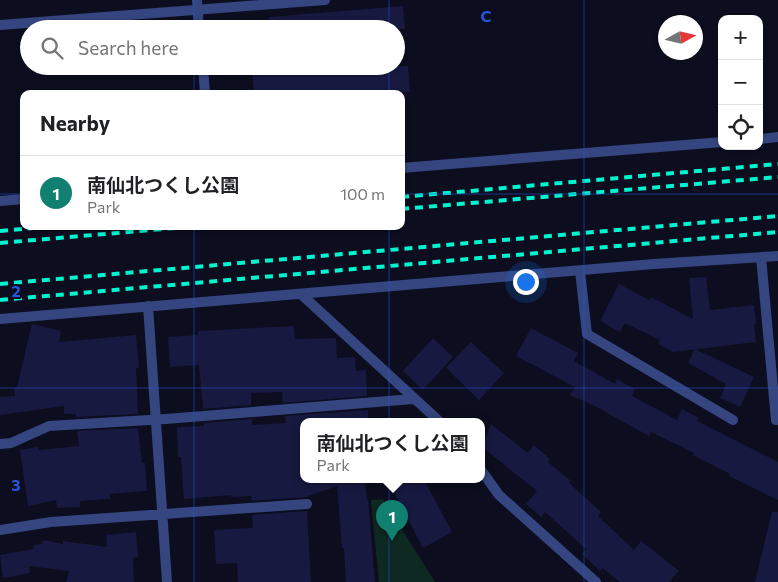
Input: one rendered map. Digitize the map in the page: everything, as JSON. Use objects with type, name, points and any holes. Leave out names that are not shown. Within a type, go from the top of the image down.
[{"type":"street","points":[[49,20],[197,5],[325,0]]},
{"type":"street","points":[[197,5],[198,20]]},
{"type":"street","points":[[0,25],[20,23]]},
{"type":"street","points":[[204,75],[205,90]]},
{"type":"street","points":[[763,139],[778,137]]},
{"type":"street","points":[[405,168],[718,142]]},
{"type":"street","points":[[0,201],[20,199]]},
{"type":"street","points":[[0,319],[778,256]]},
{"type":"street","points":[[761,257],[776,420],[778,420]]},
{"type":"street","points":[[580,271],[587,334],[733,420]]},
{"type":"street","points":[[302,295],[435,418]]},
{"type":"street","points":[[148,306],[167,582]]},
{"type":"street","points":[[0,444],[11,443],[49,426],[156,420],[413,399]]},
{"type":"street","points":[[485,476],[499,495],[596,582]]},
{"type":"street","points":[[0,530],[51,522],[307,504]]},
{"type":"green space","points":[[383,499],[435,582],[379,582],[371,500]]},
{"type":"building","points":[[403,6],[404,20],[269,20],[269,17]]},
{"type":"building","points":[[405,66],[408,66],[410,92],[405,92],[405,90],[254,90],[253,75],[405,75]]},
{"type":"building","points":[[706,277],[710,310],[754,305],[756,342],[673,352],[658,344],[660,340],[625,323],[620,332],[600,321],[619,284],[649,300],[651,297],[693,319],[689,278]]},
{"type":"building","points":[[32,324],[61,331],[59,342],[136,335],[139,368],[136,368],[138,414],[76,417],[76,414],[64,414],[64,406],[0,415],[0,397],[15,396],[14,388],[17,387]]},
{"type":"building","points":[[294,326],[295,339],[336,338],[337,358],[355,357],[356,371],[366,370],[367,396],[283,403],[282,392],[251,393],[251,405],[203,409],[199,365],[170,367],[168,337],[198,335],[198,331]]},
{"type":"building","points":[[531,328],[578,353],[574,361],[615,384],[617,379],[635,389],[632,396],[677,420],[682,409],[699,418],[697,421],[778,462],[778,500],[729,476],[730,474],[693,455],[694,453],[651,432],[649,436],[591,404],[570,395],[575,387],[516,356]]},
{"type":"building","points":[[433,338],[453,357],[423,390],[403,371]]},
{"type":"building","points":[[471,342],[504,373],[479,400],[446,368]]},
{"type":"building","points":[[695,349],[754,377],[740,407],[720,398],[726,384],[688,363]]},
{"type":"building","points":[[368,410],[369,418],[300,418],[300,483],[365,483],[375,582],[346,582],[337,486],[306,497],[252,501],[251,496],[231,497],[231,495],[184,499],[181,457],[178,457],[177,427],[204,426],[204,423],[252,419],[252,425],[286,423],[285,416]]},
{"type":"building","points":[[491,424],[528,453],[534,445],[550,459],[548,462],[571,481],[569,483],[601,512],[598,516],[634,550],[641,541],[679,571],[669,582],[620,582],[603,568],[600,571],[582,554],[586,549],[545,512],[541,517],[526,504],[537,491],[485,449],[485,439]]},
{"type":"building","points":[[138,428],[142,463],[145,463],[147,491],[110,494],[110,499],[80,501],[80,507],[57,508],[56,500],[28,506],[20,450],[38,447],[39,450],[79,446],[77,431]]},
{"type":"building","points":[[399,483],[426,483],[452,532],[423,548],[391,487]]},
{"type":"building","points":[[307,511],[311,582],[238,582],[237,563],[216,564],[214,530],[253,528],[252,515]]},
{"type":"building","points":[[772,512],[778,512],[778,582],[755,582]]},
{"type":"building","points":[[136,532],[138,557],[133,558],[134,582],[66,582],[69,571],[29,566],[30,573],[3,578],[0,555],[34,549],[33,545],[42,544],[43,540],[63,544],[63,541],[107,547],[106,535]]},
{"type":"railway","points":[[405,197],[778,164]]},
{"type":"railway","points":[[405,209],[778,177]]},
{"type":"railway","points":[[0,284],[778,216]]},
{"type":"railway","points":[[0,231],[20,229]]},
{"type":"railway","points":[[0,243],[151,230]]},
{"type":"railway","points":[[0,300],[778,232]]},
{"type":"place","name":"南仙北つくし公園","points":[[392,541]]}]
